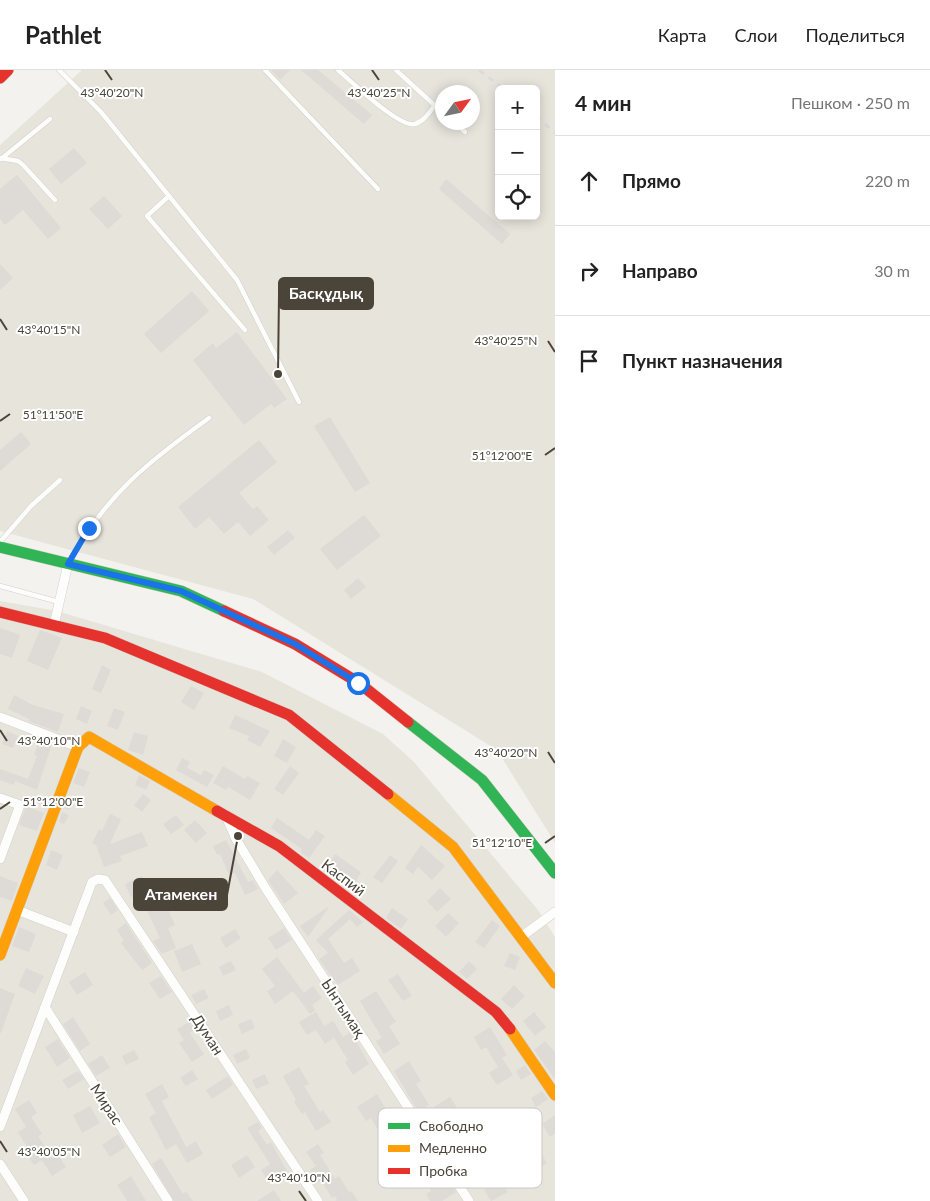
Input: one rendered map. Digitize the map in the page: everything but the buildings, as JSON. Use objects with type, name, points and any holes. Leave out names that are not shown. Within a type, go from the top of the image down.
[{"type":"street","points":[[0,78],[8,70]]},
{"type":"street","points":[[0,547],[181,591],[295,644],[358,683],[482,780],[555,873]]},
{"type":"street","points":[[54,624],[68,564]]},
{"type":"street","points":[[0,612],[105,638],[289,715],[452,847],[555,983]]},
{"type":"street","points":[[0,716],[78,747],[0,955]]},
{"type":"street","name":"Каспий","points":[[78,747],[89,737],[224,812],[279,846],[496,1012],[508,1026],[555,1095]]},
{"type":"street","points":[[0,798],[20,806],[0,859]]},
{"type":"street","name":"Ынтымақ","points":[[224,812],[236,839],[266,889],[408,1108]]},
{"type":"street","name":"Думан","points":[[74,932],[92,882],[98,879],[104,880],[111,887],[318,1201]]},
{"type":"street","points":[[0,1127],[74,932],[17,910]]},
{"type":"street","points":[[521,937],[555,912]]},
{"type":"street","name":"Мирас","points":[[45,1007],[168,1201]]},
{"type":"street","points":[[0,1164],[24,1201]]},
{"type":"street","name":"Ынтымақ","points":[[461,1188],[469,1201]]},
{"type":"lane","points":[[59,70],[101,112],[237,280],[299,402]]},
{"type":"lane","points":[[265,70],[378,189]]},
{"type":"lane","points":[[338,70],[391,114],[408,124],[416,124],[425,118],[435,105],[396,70]]},
{"type":"lane","points":[[0,159],[50,119]]},
{"type":"lane","points":[[0,159],[18,161],[55,200]]},
{"type":"lane","points":[[169,196],[147,216],[245,330]]},
{"type":"lane","points":[[68,564],[89,528],[139,471],[209,418]]},
{"type":"lane","points":[[0,542],[31,506],[60,480]]},
{"type":"lane","points":[[0,586],[59,602]]},
{"type":"shaded area","points":[[82,70],[555,70],[555,843],[497,750],[253,599],[0,531],[0,145]]},
{"type":"shaded area","points":[[0,601],[57,611],[262,672],[383,734],[414,762],[538,910],[555,937],[555,1201],[0,1201]]},
{"type":"railway","points":[[479,70],[499,85]]},
{"type":"railway","points":[[540,120],[555,133]]},
{"type":"traffic: fast","points":[[0,547],[181,591],[224,611]]},
{"type":"traffic: fast","points":[[408,722],[482,780],[555,873]]},
{"type":"traffic: slow","points":[[0,955],[78,747],[89,737],[217,811]]},
{"type":"traffic: slow","points":[[388,794],[453,847],[555,983]]},
{"type":"traffic: slow","points":[[510,1029],[555,1095]]},
{"type":"traffic: jam","points":[[0,78],[8,70]]},
{"type":"traffic: jam","points":[[224,611],[295,644],[359,683],[408,722]]},
{"type":"traffic: jam","points":[[0,612],[105,638],[289,715],[388,794]]},
{"type":"traffic: jam","points":[[217,811],[279,846],[496,1012],[510,1029]]},
{"type":"place","name":"Басқұдық","points":[[278,374]]},
{"type":"place","name":"Атамекен","points":[[238,836]]},
{"type":"route","points":[[89,528],[68,564],[181,591],[232,613],[295,644],[358,683]]}]
